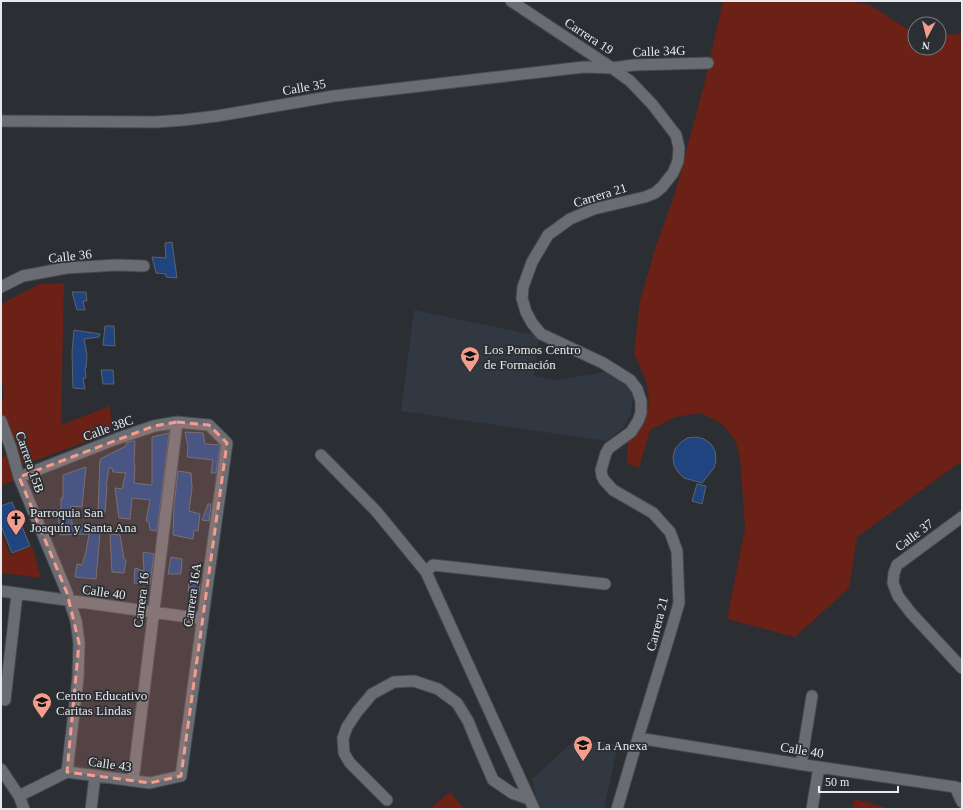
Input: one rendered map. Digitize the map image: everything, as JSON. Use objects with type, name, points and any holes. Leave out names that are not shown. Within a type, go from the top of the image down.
[{"type":"street","name":"Carrera 19","points":[[511,1],[612,68]]},
{"type":"street","name":"Calle 34G","points":[[612,68],[634,65],[708,63]]},
{"type":"street","name":"Calle 35","points":[[1,121],[156,122],[184,120],[217,116],[334,96],[584,67],[612,68]]},
{"type":"street","name":"Carrera 21","points":[[612,68],[637,88],[652,104],[676,136],[679,148],[678,161],[662,187],[655,193],[645,197],[594,209],[570,219],[548,235],[532,262],[523,286],[522,298],[526,312],[532,323],[541,334],[604,363],[630,380],[637,390],[641,400],[641,413],[638,421],[631,432],[609,448],[601,470],[602,476],[613,490],[653,513],[670,532],[677,551],[679,603],[617,809]]},
{"type":"street","points":[[532,262],[544,264]]},
{"type":"street","name":"Calle 36","points":[[1,286],[23,276],[66,268],[118,265],[144,266]]},
{"type":"street","name":"Carrera 15B","points":[[1,421],[19,476],[70,601],[76,621],[79,643],[77,685],[67,772]]},
{"type":"street","name":"Calle 38C","points":[[19,476],[116,438],[154,426],[177,422],[209,425]]},
{"type":"street","name":"Carrera 16","points":[[133,781],[177,422]]},
{"type":"street","name":"Carrera 16A","points":[[181,776],[227,443],[209,425]]},
{"type":"street","points":[[321,455],[376,511],[426,572],[531,804]]},
{"type":"street","name":"Calle 37","points":[[962,517],[897,565],[893,583],[898,596],[911,613],[962,668]]},
{"type":"street","points":[[426,572],[433,565],[605,584]]},
{"type":"street","name":"Calle 40","points":[[1,591],[202,619]]},
{"type":"street","points":[[5,700],[17,594]]},
{"type":"street","points":[[387,800],[350,763],[344,753],[343,738],[347,727],[372,694],[394,682],[414,681],[438,689],[457,702],[468,721],[493,780],[531,804]]},
{"type":"street","points":[[801,764],[812,696]]},
{"type":"street","name":"Calle 40","points":[[638,738],[959,788]]},
{"type":"street","points":[[812,809],[819,767]]},
{"type":"street","points":[[1,769],[19,796],[24,809]]},
{"type":"street","points":[[19,796],[67,772]]},
{"type":"street","name":"Calle 43","points":[[67,772],[150,783],[181,776]]},
{"type":"street","points":[[91,809],[95,776]]},
{"type":"street","points":[[959,788],[962,802]]},
{"type":"highlighted area","points":[[177,422],[209,425],[227,443],[181,776],[150,783],[67,772],[79,643],[67,593],[19,477],[154,426]]},
{"type":"shaded area","points":[[723,1],[850,1],[870,5],[907,29],[907,56],[947,56],[947,35],[962,34],[962,461],[857,537],[849,588],[795,637],[727,619],[745,529],[740,457],[735,440],[722,424],[701,413],[675,417],[650,430],[639,468],[627,463],[628,440],[649,402],[647,384],[634,353],[640,301],[656,246],[675,193],[705,81]]},
{"type":"shaded area","points":[[64,283],[61,425],[110,406],[112,432],[20,466],[1,419],[1,407],[4,395],[1,374],[1,304],[40,284]]},
{"type":"shaded area","name":"Los Pomos Centro de Formación","points":[[414,310],[539,336],[534,376],[556,380],[610,371],[633,392],[631,414],[624,427],[606,441],[401,411]]},
{"type":"shaded area","points":[[7,455],[17,479],[1,486],[1,458]]},
{"type":"shaded area","points":[[1,532],[10,555],[32,546],[41,578],[1,573]]},
{"type":"shaded area","name":"La Anexa","points":[[575,740],[618,745],[604,809],[539,809],[532,779]]},
{"type":"shaded area","points":[[450,792],[464,809],[429,809]]},
{"type":"shaded area","points":[[855,799],[891,809],[852,809]]},
{"type":"building","points":[[172,242],[177,278],[166,277],[166,274],[156,273],[152,257],[166,258],[165,243]]},
{"type":"building","points":[[72,292],[86,292],[87,301],[83,301],[85,310],[77,310]]},
{"type":"building","points":[[105,326],[114,326],[115,346],[103,345]]},
{"type":"building","points":[[74,330],[100,334],[99,337],[84,339],[87,355],[85,368],[86,378],[83,378],[85,389],[73,388],[72,352]]},
{"type":"building","points":[[101,370],[113,370],[114,384],[103,384]]},
{"type":"building","points":[[185,432],[203,433],[205,444],[220,445],[216,473],[211,473],[213,460],[187,457],[188,446]]},
{"type":"building","points":[[169,433],[157,531],[150,530],[149,522],[146,521],[150,500],[132,498],[130,519],[119,518],[115,488],[122,489],[126,473],[113,472],[112,468],[109,468],[106,487],[105,512],[98,511],[100,459],[126,446],[126,443],[135,441],[134,483],[152,485],[152,437]]},
{"type":"building","points":[[696,437],[704,439],[711,444],[715,451],[716,460],[714,468],[702,483],[684,478],[674,465],[673,457],[675,449],[687,438]]},
{"type":"building","points":[[86,467],[82,507],[71,506],[72,524],[106,528],[106,533],[100,533],[96,579],[75,577],[77,564],[82,565],[89,534],[60,535],[58,513],[61,513],[61,498],[63,498],[63,475]]},
{"type":"building","points":[[178,471],[191,473],[192,488],[189,511],[200,514],[198,531],[194,530],[193,539],[173,535],[174,506]]},
{"type":"building","points":[[697,484],[706,486],[702,504],[692,501]]},
{"type":"building","name":"Parroquia San Joaquín y Santa Ana","points":[[12,502],[30,546],[12,553],[1,526],[1,506]]},
{"type":"building","points":[[208,504],[211,504],[209,521],[202,520]]},
{"type":"building","points":[[110,534],[120,535],[124,559],[126,560],[124,573],[112,572]]},
{"type":"building","points":[[143,552],[154,554],[150,584],[134,583],[135,568],[144,571]]},
{"type":"building","points":[[171,557],[182,559],[181,574],[168,574]]},
{"type":"building","points":[[189,583],[200,584],[199,592],[188,591]]},
{"type":"place","name":"Los Pomos Centro de Formación","points":[[470,373]]},
{"type":"place","name":"Parroquia San Joaquín y Santa Ana","points":[[16,536]]},
{"type":"place","name":"Centro Educativo Caritas Lindas","points":[[42,719]]},
{"type":"place","name":"La Anexa","points":[[583,762]]}]
